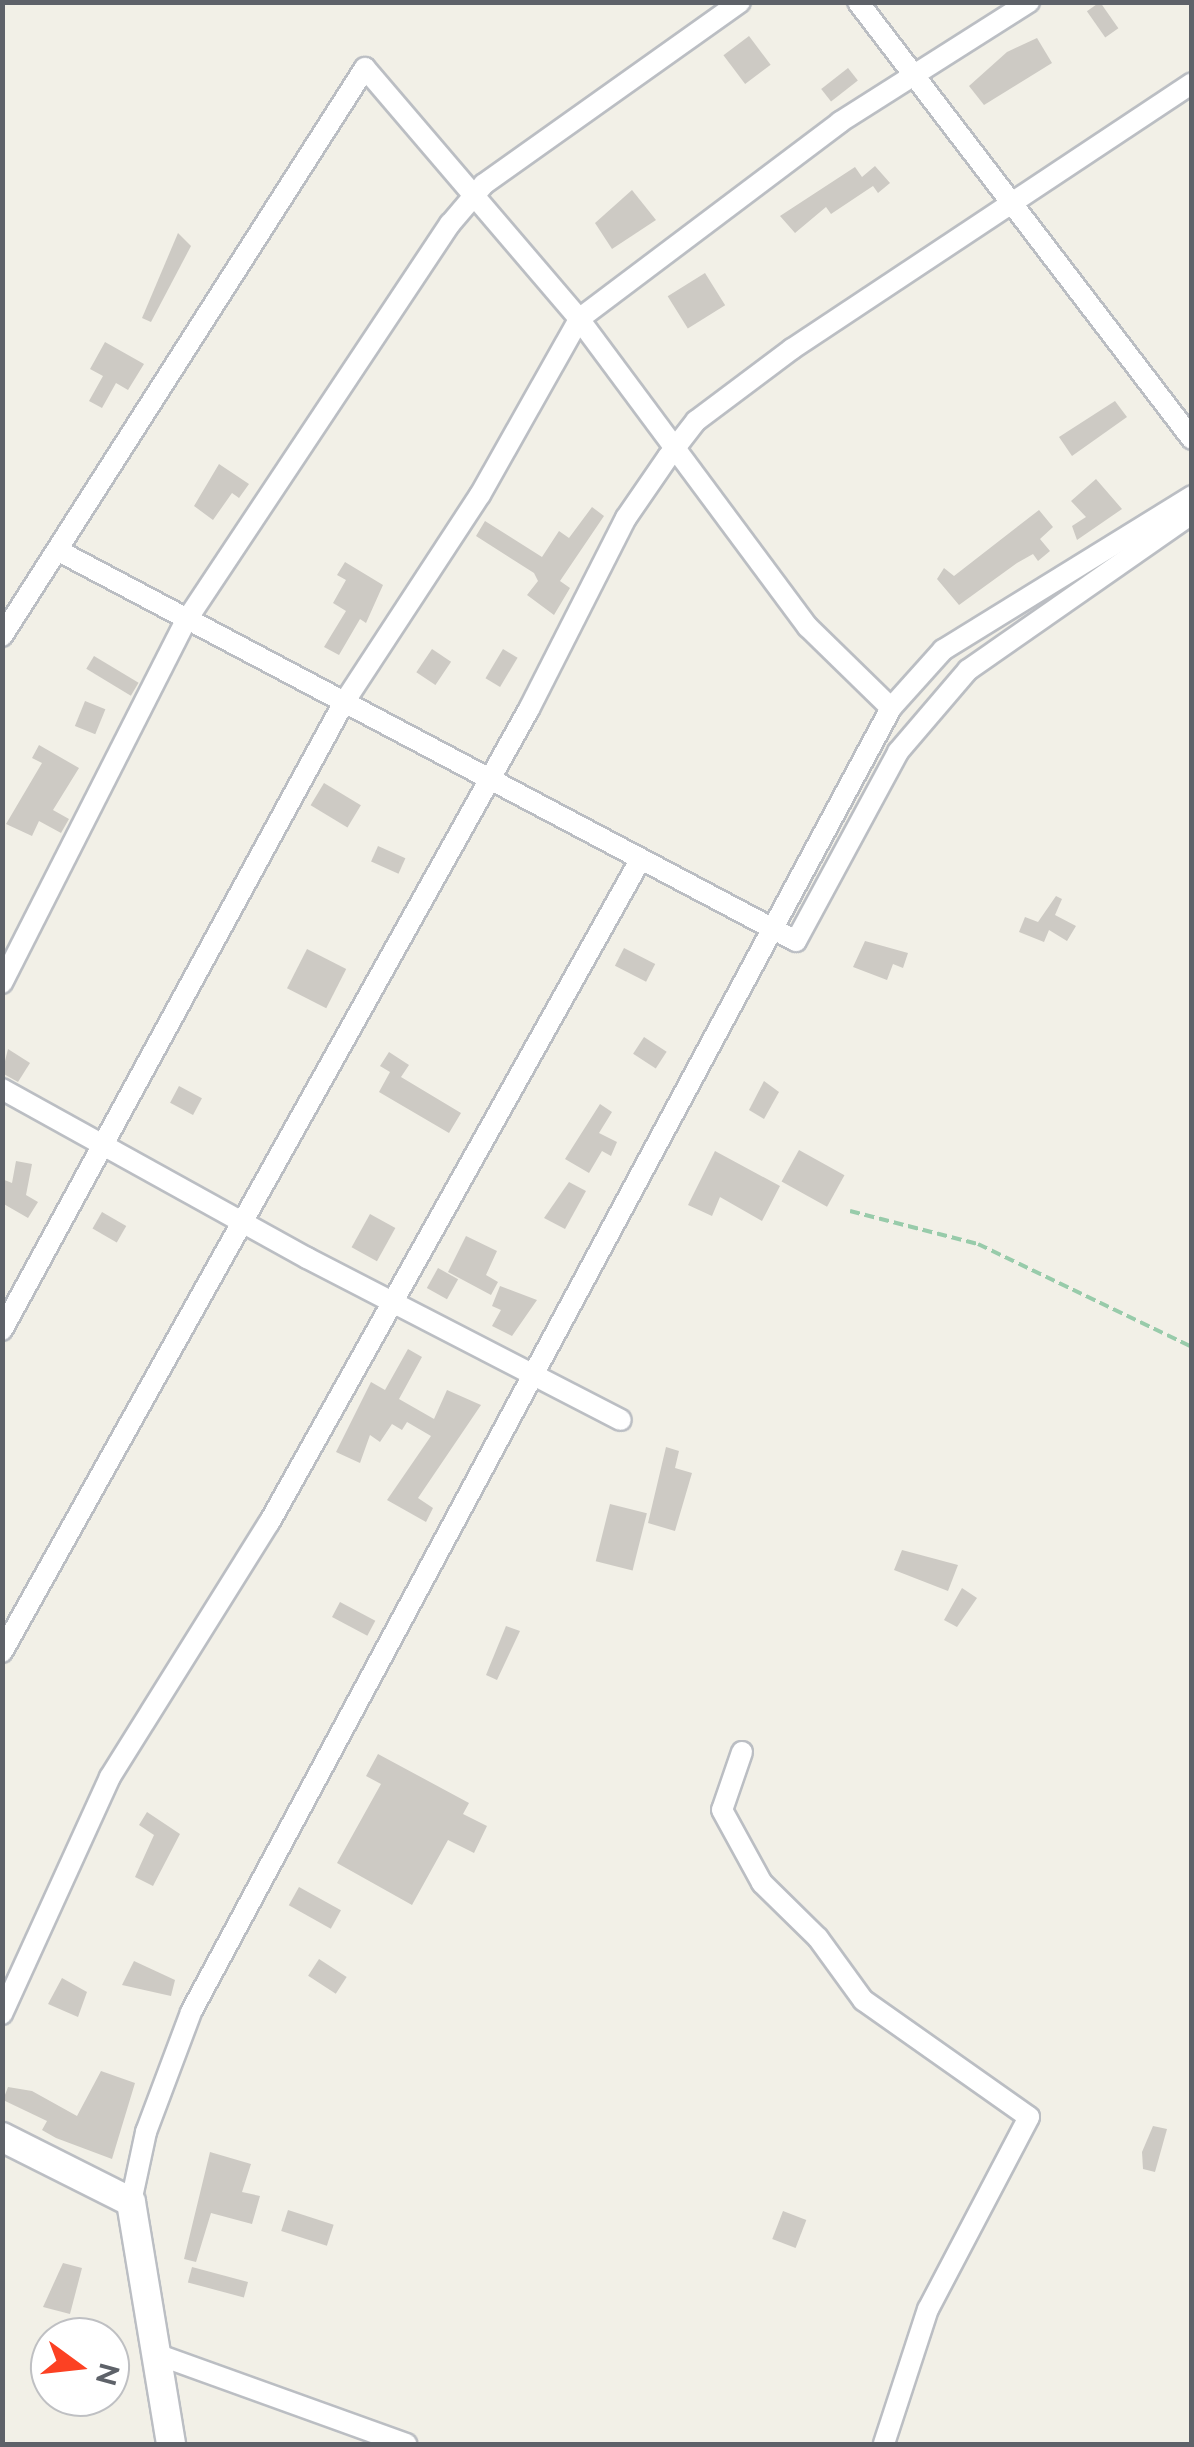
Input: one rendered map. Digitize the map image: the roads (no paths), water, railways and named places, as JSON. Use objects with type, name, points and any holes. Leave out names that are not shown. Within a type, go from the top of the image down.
[{"type":"street","points":[[2,983],[186,621],[476,194],[740,2]]},
{"type":"street","points":[[858,2],[920,75],[1192,438]]},
{"type":"street","points":[[2,1330],[106,1148],[342,704],[480,495],[578,319],[840,122],[920,75],[1028,2]]},
{"type":"street","points":[[2,636],[366,68],[578,319],[808,627],[891,708]]},
{"type":"street","points":[[2,1652],[488,782],[618,532],[674,450],[696,421],[792,349],[1014,205],[1192,83]]},
{"type":"street","points":[[171,2444],[160,2355],[132,2202],[146,2132],[191,2012],[891,708],[943,650],[1192,496]]},
{"type":"street","points":[[57,550],[771,932],[796,941],[898,752],[968,670],[1192,514]]},
{"type":"street","points":[[2,2014],[110,1777],[269,1523],[639,862]]},
{"type":"street","points":[[2,1089],[531,1376],[621,1420]]},
{"type":"street","points":[[742,1752],[722,1810],[762,1883],[818,1938],[863,2000],[1029,2117],[928,2309],[884,2444]]},
{"type":"street","points":[[2,2137],[132,2202]]},
{"type":"street","points":[[160,2355],[406,2444]]}]
